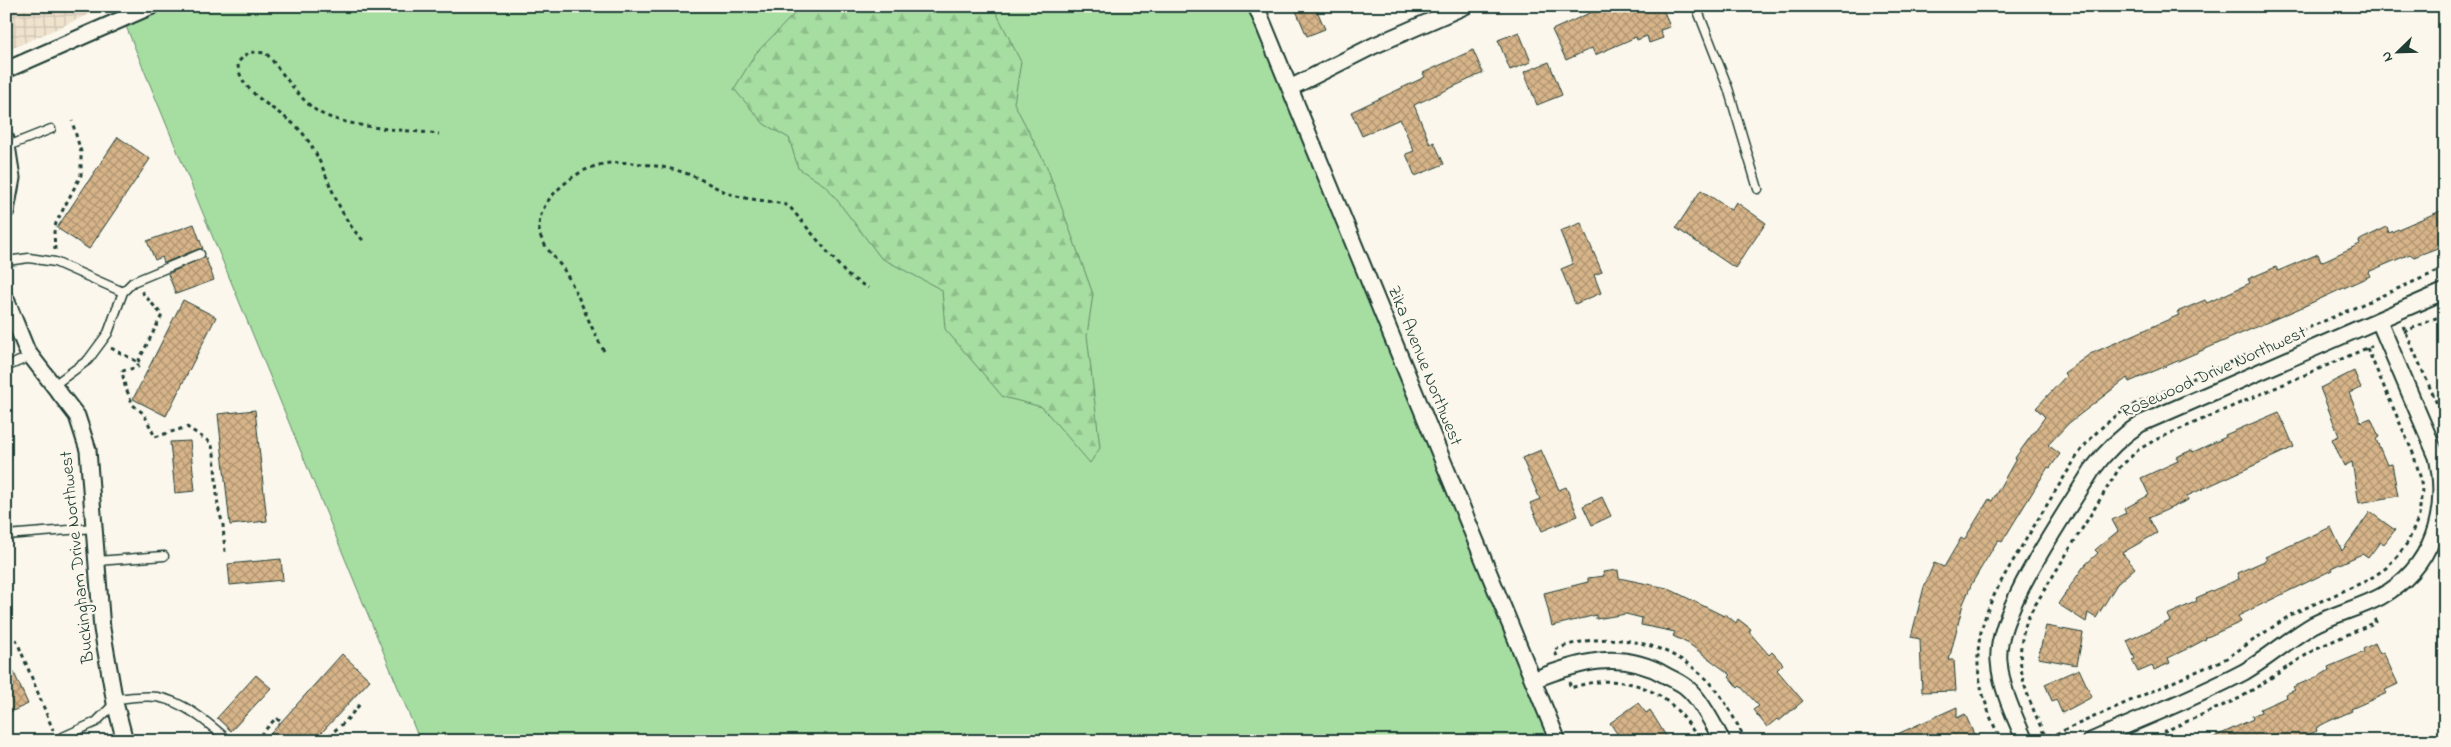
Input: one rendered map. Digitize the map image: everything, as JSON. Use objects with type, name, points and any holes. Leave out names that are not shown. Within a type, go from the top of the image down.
[{"type":"street","points":[[6,70],[152,6]]},
{"type":"street","name":"Zika Avenue Northwest","points":[[1256,6],[1558,741]]},
{"type":"street","points":[[1290,88],[1373,46],[1465,6]]},
{"type":"street","points":[[6,211],[12,178],[7,143]]},
{"type":"street","name":"Rosewood Drive Northwest","points":[[2025,741],[2006,697],[1998,660],[2004,625],[2018,594],[2092,470],[2106,452],[2122,436],[2140,424],[2445,291]]},
{"type":"street","name":"Buckingham Drive Northwest","points":[[6,299],[27,351],[77,416],[88,450],[102,629],[115,701],[125,741]]},
{"type":"street","points":[[2091,741],[2220,684],[2246,670],[2315,625],[2366,603],[2398,585],[2424,554],[2434,536],[2441,515],[2442,495],[2437,457],[2378,321]]},
{"type":"street","points":[[1533,680],[1569,666],[1611,659],[1650,667],[1686,687],[1712,722],[1722,741]]},
{"type":"lane","points":[[1696,6],[1728,88],[1758,189]]},
{"type":"lane","points":[[7,143],[51,130]]},
{"type":"lane","points":[[54,385],[88,360],[108,333],[123,292],[133,282],[200,254]]},
{"type":"lane","points":[[6,261],[30,258],[55,262],[123,292]]},
{"type":"lane","points":[[6,367],[31,356]]},
{"type":"lane","points":[[6,535],[94,528]]},
{"type":"lane","points":[[97,561],[164,556]]},
{"type":"lane","points":[[55,740],[96,722],[115,701],[156,697],[175,702],[201,717],[229,741]]},
{"type":"path","points":[[363,240],[348,222],[301,132],[284,115],[252,92],[243,82],[238,69],[238,62],[249,52],[266,53],[317,111],[332,118],[438,134]]},
{"type":"path","points":[[55,262],[54,232],[56,223],[81,175],[81,152],[72,121]]},
{"type":"path","points":[[604,351],[593,332],[582,304],[564,271],[543,240],[539,229],[545,204],[556,191],[590,166],[628,161],[665,168],[692,175],[714,188],[737,196],[776,201],[789,206],[847,276],[868,288]]},
{"type":"path","points":[[2004,741],[1999,735],[1989,712],[1980,684],[1978,651],[1983,620],[1993,594],[2074,462],[2096,432],[2116,415],[2137,403],[2445,268]]},
{"type":"path","points":[[133,282],[162,316],[138,362],[138,367],[122,371],[125,386],[134,404],[144,414],[155,437],[187,427],[211,443],[214,453],[218,507],[223,525],[225,552]]},
{"type":"path","points":[[2399,334],[2445,314]]},
{"type":"path","points":[[2403,325],[2445,422]]},
{"type":"path","points":[[101,343],[138,362]]},
{"type":"path","points":[[2367,348],[2413,453],[2422,489],[2419,516],[2408,542],[2393,562],[2368,580],[2292,614],[2218,662],[2051,736],[2043,732],[2021,679],[2020,648],[2023,632],[2029,615],[2120,467],[2138,450],[2155,440],[2373,345]]},
{"type":"path","points":[[2163,732],[2240,698],[2317,648],[2376,622],[2366,603]]},
{"type":"path","points":[[16,638],[55,740]]},
{"type":"path","points":[[1572,688],[1602,680],[1621,681],[1639,686],[1658,694],[1674,705],[1686,718],[1699,741]]},
{"type":"path","points":[[322,741],[344,722],[360,704]]},
{"type":"path","points":[[255,741],[276,718],[281,722]]},
{"type":"shaded area","points":[[6,6],[108,6],[6,51]]},
{"type":"green space","points":[[152,6],[1256,6],[1558,741],[420,741],[123,19]]},
{"type":"green space","points":[[802,6],[993,6],[1021,62],[1014,103],[1047,167],[1093,294],[1087,335],[1100,448],[1090,463],[1042,407],[1003,397],[945,329],[942,290],[881,258],[827,187],[798,168],[789,138],[764,124],[734,89],[756,53]]},
{"type":"building","points":[[1294,6],[1315,6],[1325,29],[1307,36]]},
{"type":"building","points":[[1605,6],[1662,6],[1670,27],[1660,30],[1663,38],[1649,43],[1647,36],[1637,40],[1636,37],[1595,55],[1592,48],[1566,60],[1552,30]]},
{"type":"building","points":[[1519,32],[1531,62],[1510,70],[1498,40]]},
{"type":"building","points":[[1473,50],[1483,73],[1414,105],[1430,144],[1434,142],[1444,164],[1415,176],[1406,154],[1414,151],[1400,119],[1362,136],[1351,112],[1425,77],[1423,73]]},
{"type":"building","points":[[1549,62],[1562,95],[1537,105],[1524,72]]},
{"type":"building","points":[[118,137],[150,159],[89,249],[57,228]]},
{"type":"building","points":[[1701,190],[1731,210],[1736,202],[1766,223],[1735,268],[1676,228]]},
{"type":"building","points":[[2445,209],[2445,245],[2414,257],[2410,254],[2368,272],[2370,276],[2298,309],[2129,382],[2127,378],[2069,423],[2048,445],[2060,454],[2050,468],[2048,467],[2002,542],[1998,540],[1972,583],[1963,604],[1949,660],[1954,660],[1956,691],[1922,692],[1920,639],[1911,637],[1924,587],[1934,563],[1944,567],[1961,538],[1964,540],[1989,499],[1992,501],[2015,458],[2045,417],[2036,408],[2066,376],[2064,373],[2090,354],[2179,315],[2177,312],[2205,300],[2207,303],[2250,283],[2248,279],[2276,267],[2278,271],[2318,254],[2321,262],[2360,244],[2359,241],[2362,239],[2387,227],[2389,233]]},
{"type":"building","points":[[1581,223],[1602,272],[1594,275],[1601,293],[1575,304],[1561,269],[1573,264],[1560,231]]},
{"type":"building","points":[[194,224],[203,249],[198,249],[164,263],[162,257],[155,260],[147,241]]},
{"type":"building","points":[[205,256],[214,280],[176,294],[168,274]]},
{"type":"building","points":[[183,300],[216,317],[166,416],[133,399]]},
{"type":"building","points":[[2354,371],[2361,388],[2349,393],[2361,422],[2371,418],[2379,437],[2376,439],[2387,465],[2392,464],[2398,496],[2359,503],[2352,462],[2344,466],[2332,439],[2339,436],[2320,388]]},
{"type":"building","points":[[255,410],[267,521],[230,525],[218,414]]},
{"type":"building","points":[[2279,412],[2294,447],[2187,496],[2188,500],[2149,518],[2157,533],[2122,553],[2135,568],[2117,584],[2096,618],[2088,613],[2086,622],[2058,604],[2084,566],[2098,553],[2095,550],[2118,531],[2112,520],[2126,513],[2124,509],[2149,495],[2141,478],[2178,461],[2176,457],[2192,450],[2193,452],[2226,437],[2225,435]]},
{"type":"building","points":[[190,441],[195,491],[175,493],[170,442]]},
{"type":"building","points":[[1541,450],[1559,490],[1566,487],[1578,516],[1542,531],[1530,503],[1540,499],[1522,458]]},
{"type":"building","points":[[1602,497],[1611,516],[1592,525],[1583,506]]},
{"type":"building","points":[[2370,512],[2395,530],[2384,544],[2380,542],[2368,558],[2362,554],[2331,568],[2332,570],[2238,616],[2241,622],[2205,638],[2168,658],[2170,663],[2154,670],[2152,666],[2138,672],[2132,660],[2135,659],[2127,641],[2170,621],[2167,615],[2197,601],[2196,598],[2239,579],[2237,573],[2267,560],[2265,557],[2331,527],[2342,551]]},
{"type":"building","points":[[281,559],[283,580],[230,585],[228,564]]},
{"type":"building","points":[[1618,570],[1619,578],[1667,588],[1724,616],[1725,614],[1736,623],[1738,619],[1751,629],[1749,632],[1769,655],[1772,652],[1783,664],[1777,670],[1803,701],[1779,721],[1777,719],[1767,727],[1753,710],[1759,706],[1740,686],[1738,688],[1729,677],[1731,675],[1689,644],[1673,636],[1675,632],[1641,625],[1642,618],[1626,614],[1596,619],[1596,615],[1552,626],[1544,593],[1588,582],[1588,578],[1604,576],[1603,572]]},
{"type":"building","points":[[2046,626],[2083,633],[2077,665],[2038,658]]},
{"type":"building","points":[[2375,643],[2380,654],[2383,652],[2398,684],[2385,690],[2387,693],[2351,709],[2352,711],[2316,728],[2317,731],[2295,741],[2206,741],[2253,719],[2252,716],[2261,712],[2260,709],[2287,697],[2286,694],[2295,690],[2293,687],[2321,675],[2329,670],[2328,667],[2364,652],[2363,649]]},
{"type":"building","points":[[342,654],[370,680],[314,741],[264,741]]},
{"type":"building","points":[[6,655],[28,704],[6,714]]},
{"type":"building","points":[[2079,669],[2092,697],[2062,713],[2056,699],[2052,701],[2045,684]]},
{"type":"building","points":[[256,675],[271,688],[231,731],[217,718]]},
{"type":"building","points":[[1638,703],[1646,713],[1650,710],[1669,741],[1622,741],[1610,723]]},
{"type":"building","points":[[1957,707],[1957,718],[1965,714],[1977,741],[1882,741]]}]
